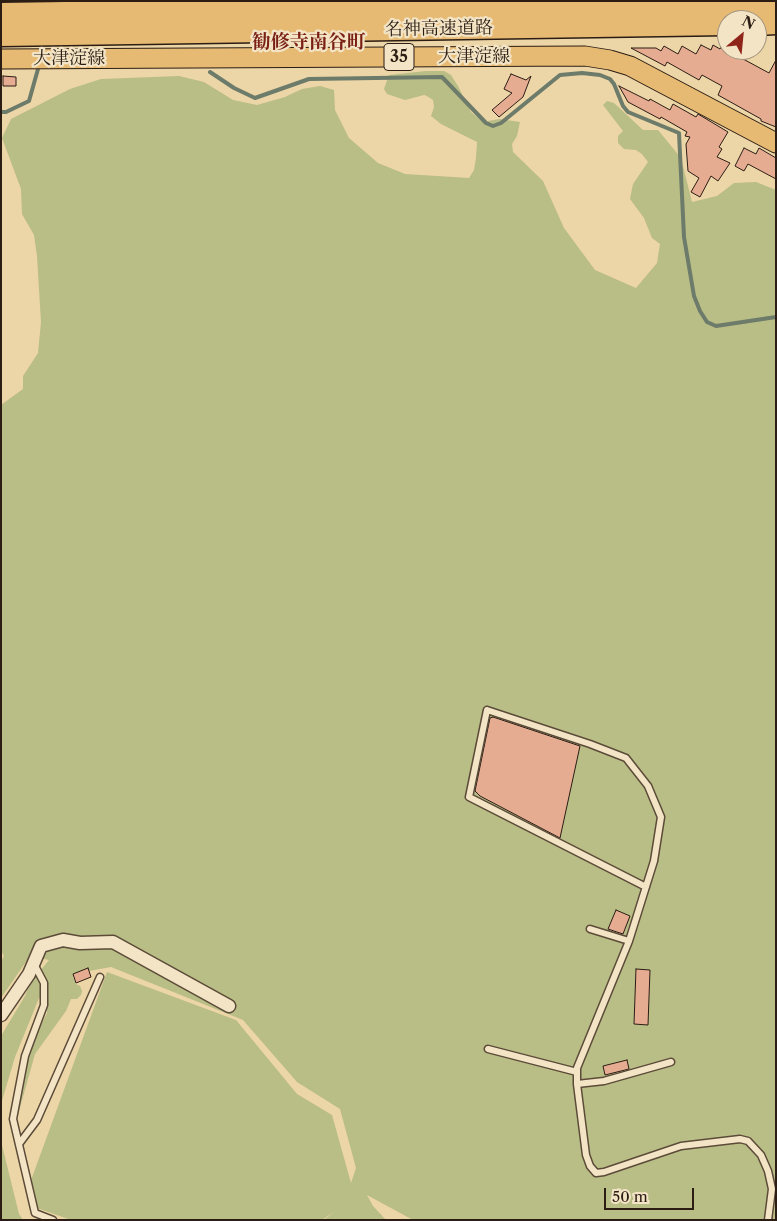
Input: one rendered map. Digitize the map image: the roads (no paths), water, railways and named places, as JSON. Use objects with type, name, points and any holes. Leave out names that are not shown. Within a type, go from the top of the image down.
[{"type":"highway","name":"名神高速道路","points":[[1,14],[776,2]]},
{"type":"highway","name":"名神高速道路","points":[[1,35],[717,24]]},
{"type":"main road","name":"大津淀線","points":[[1,59],[297,54],[585,56],[610,60],[630,66],[776,143]]},
{"type":"street","points":[[1,1014],[29,974],[41,946],[63,940],[80,943],[113,942],[229,1006]]},
{"type":"lane","points":[[646,887],[469,797],[487,710],[626,758],[648,786],[660,818],[654,861],[646,887],[629,941],[577,1068],[577,1084],[586,1155],[590,1166],[596,1173],[604,1172],[681,1146],[740,1139],[748,1141],[762,1155],[768,1171],[772,1189],[768,1220]]},
{"type":"lane","points":[[590,929],[629,941]]},
{"type":"lane","points":[[34,964],[44,982],[44,1005],[25,1056],[12,1119],[35,1214],[53,1220]]},
{"type":"lane","points":[[19,1144],[37,1120],[100,977]]},
{"type":"lane","points":[[488,1049],[577,1072]]},
{"type":"lane","points":[[577,1084],[604,1081],[671,1062]]},
{"type":"waterway","points":[[1,112],[6,112],[29,101],[38,69]]},
{"type":"waterway","points":[[210,72],[234,88],[255,98],[309,79],[442,77],[486,123],[493,126],[501,123],[560,75],[582,73],[600,75],[610,79],[623,106],[628,112],[679,133],[684,237],[694,296],[707,322],[716,326],[776,317]]},
{"type":"district","name":"勧修寺南谷町","points":[[309,43]]}]
